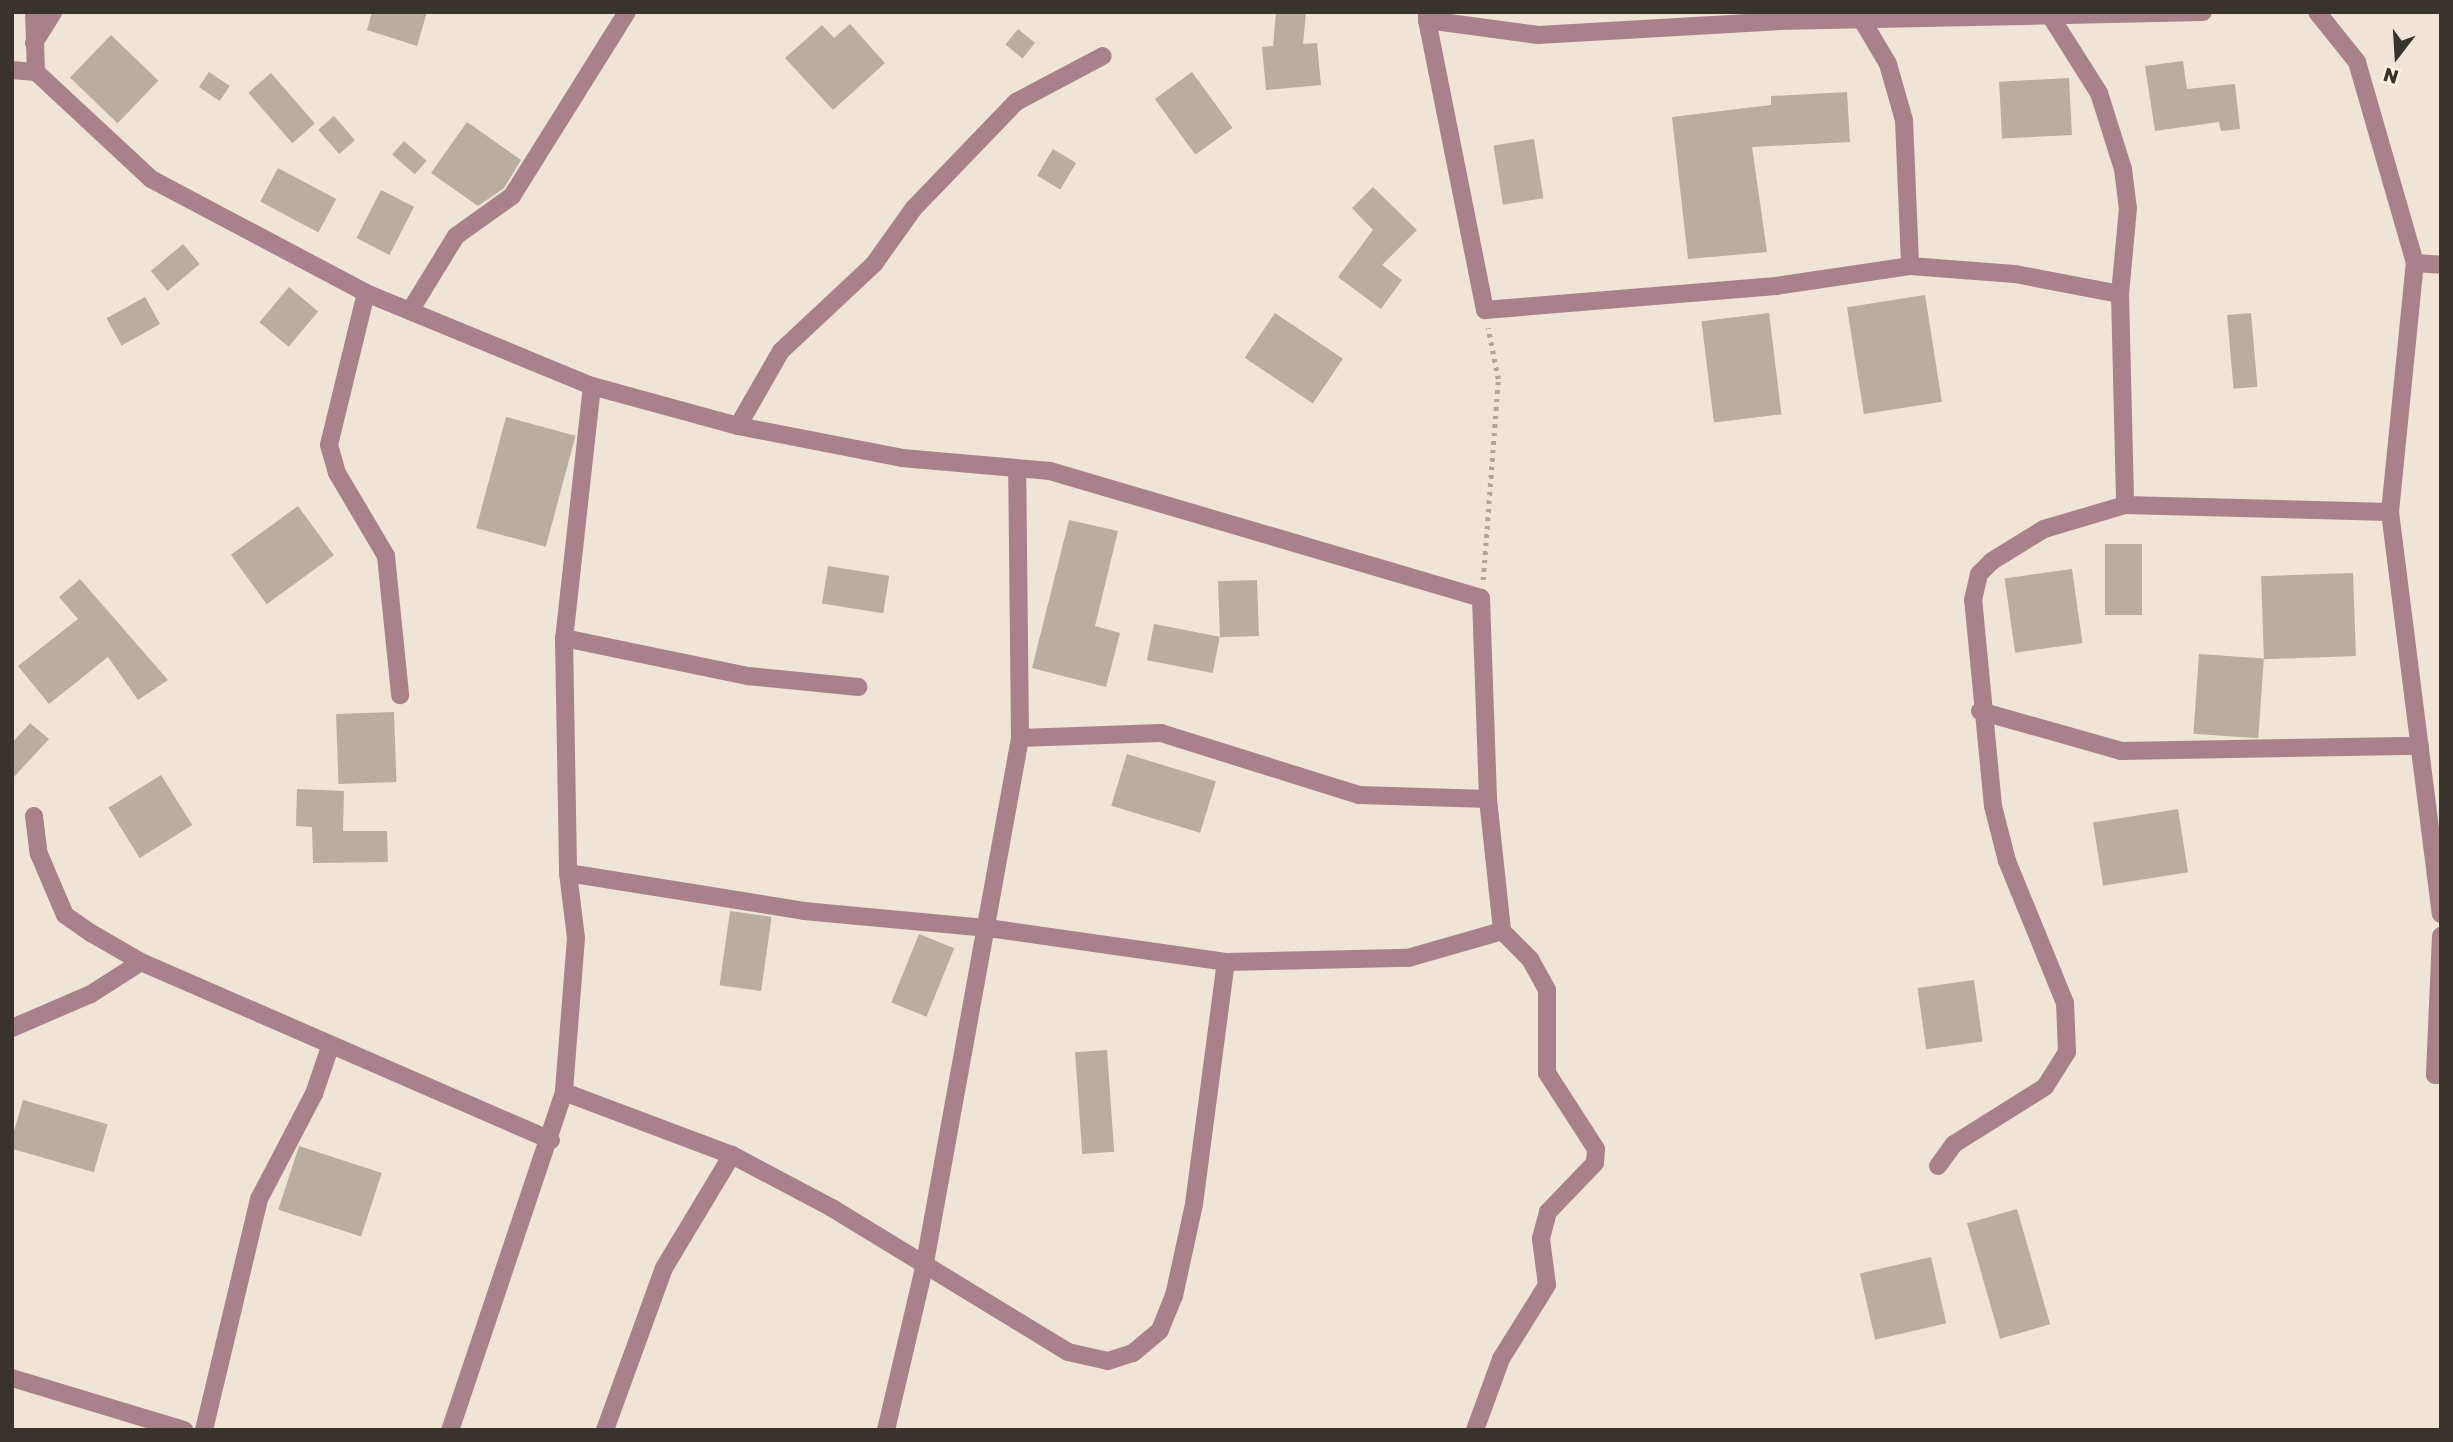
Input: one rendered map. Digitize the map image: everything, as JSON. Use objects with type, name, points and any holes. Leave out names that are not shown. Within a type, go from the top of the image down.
[{"type":"street","points":[[34,12],[36,72]]},
{"type":"street","points":[[34,43],[53,12]]},
{"type":"street","points":[[410,311],[456,236],[512,196],[626,12]]},
{"type":"street","points":[[2120,294],[2015,274],[1910,266],[1776,286],[1485,310],[1427,16],[1538,35],[1862,20],[2203,12]]},
{"type":"street","points":[[2317,12],[2357,62],[2415,263],[2390,512],[2441,914]]},
{"type":"street","points":[[2051,17],[2099,93],[2114,132],[2128,208],[2120,294],[2125,505]]},
{"type":"street","points":[[1862,20],[1888,64],[1904,120],[1910,266]]},
{"type":"street","points":[[738,426],[782,351],[874,264],[914,208],[1016,102],[1103,56]]},
{"type":"street","points":[[12,70],[36,72],[151,179],[366,293],[592,386],[738,426],[902,458],[1050,471],[1318,546],[1386,574],[1481,598],[1488,799],[1502,931],[1530,959],[1547,990],[1547,1073],[1596,1149],[1595,1164],[1548,1212],[1541,1239],[1547,1285],[1501,1359],[1475,1430]]},
{"type":"street","points":[[2415,263],[2441,265]]},
{"type":"street","points":[[366,293],[330,445],[337,473],[386,556],[400,695]]},
{"type":"street","points":[[450,1430],[551,1140],[564,1093],[576,938],[568,873],[564,638],[592,386]]},
{"type":"street","points":[[887,1430],[923,1268],[988,928],[1020,738],[1017,470]]},
{"type":"street","points":[[1938,1166],[1954,1144],[2045,1087],[2067,1052],[2065,1003],[2007,861],[1980,711],[1973,600],[1979,574],[2044,528],[2125,505],[2390,512]]},
{"type":"street","points":[[564,638],[748,676],[858,687]]},
{"type":"street","points":[[1980,711],[2121,751],[2420,746]]},
{"type":"street","points":[[1020,738],[1161,733],[1359,795],[1488,799]]},
{"type":"street","points":[[34,816],[40,853],[65,915],[141,962],[330,1047],[551,1140]]},
{"type":"street","points":[[568,873],[804,911],[988,928],[1226,962],[1408,958],[1502,931]]},
{"type":"street","points":[[2441,936],[2435,1075],[2441,1074]]},
{"type":"street","points":[[12,1028],[141,962]]},
{"type":"street","points":[[564,1093],[732,1155],[832,1208],[923,1268],[1087,1357],[1108,1361],[1133,1353],[1160,1330],[1194,1204],[1226,962]]},
{"type":"street","points":[[204,1430],[259,1199],[314,1094],[330,1047]]},
{"type":"street","points":[[605,1430],[664,1268],[732,1155]]},
{"type":"street","points":[[12,1378],[184,1430]]},
{"type":"path","points":[[1481,598],[1498,379],[1485,310]]},
{"type":"building","points":[[372,12],[427,12],[417,46],[367,30]]},
{"type":"building","points":[[1276,12],[1306,12],[1303,44],[1317,43],[1321,85],[1266,90],[1262,47],[1273,46]]},
{"type":"building","points":[[850,24],[885,63],[833,110],[785,58],[822,25],[834,38]]},
{"type":"building","points":[[1018,29],[1035,43],[1023,58],[1005,45]]},
{"type":"building","points":[[111,35],[158,81],[117,123],[70,77]]},
{"type":"building","points":[[2183,61],[2187,89],[2235,84],[2240,129],[2221,131],[2219,122],[2155,131],[2145,66]]},
{"type":"building","points":[[209,72],[230,86],[220,101],[199,87]]},
{"type":"building","points":[[1192,72],[1233,128],[1195,155],[1155,99]]},
{"type":"building","points":[[271,73],[315,124],[292,143],[248,93]]},
{"type":"building","points":[[2069,78],[2072,135],[2002,139],[1999,82]]},
{"type":"building","points":[[1847,92],[1850,142],[1752,147],[1767,252],[1688,259],[1672,117],[1771,105],[1771,96]]},
{"type":"building","points":[[334,116],[355,140],[339,154],[318,130]]},
{"type":"building","points":[[467,122],[521,160],[504,188],[478,206],[431,173]]},
{"type":"building","points":[[1534,139],[1543,198],[1503,205],[1494,145]]},
{"type":"building","points":[[404,141],[427,161],[415,174],[392,155]]},
{"type":"building","points":[[1053,149],[1076,163],[1060,189],[1037,176]]},
{"type":"building","points":[[278,168],[336,199],[318,233],[260,202]]},
{"type":"building","points":[[1373,187],[1417,230],[1382,265],[1402,280],[1381,309],[1338,277],[1373,230],[1352,208]]},
{"type":"building","points":[[381,190],[414,207],[389,255],[356,238]]},
{"type":"building","points":[[183,244],[200,264],[168,291],[151,271]]},
{"type":"building","points":[[289,287],[318,311],[289,347],[259,322]]},
{"type":"building","points":[[1925,295],[1942,402],[1864,414],[1847,307]]},
{"type":"building","points":[[145,297],[160,324],[122,345],[107,318]]},
{"type":"building","points":[[1275,313],[1343,359],[1313,404],[1245,358]]},
{"type":"building","points":[[1769,313],[1781,414],[1714,423],[1702,321]]},
{"type":"building","points":[[2251,313],[2257,387],[2234,389],[2227,315]]},
{"type":"building","points":[[506,417],[576,436],[546,547],[476,528]]},
{"type":"building","points":[[298,506],[334,555],[267,604],[231,555]]},
{"type":"building","points":[[1069,520],[1118,531],[1095,626],[1120,633],[1106,687],[1032,668]]},
{"type":"building","points":[[2105,544],[2142,544],[2142,615],[2105,615]]},
{"type":"building","points":[[828,566],[889,576],[883,613],[822,604]]},
{"type":"building","points":[[2072,569],[2082,643],[2015,653],[2005,578]]},
{"type":"building","points":[[2353,573],[2356,656],[2264,659],[2261,576]]},
{"type":"building","points":[[80,579],[168,680],[138,700],[108,657],[49,704],[18,666],[78,619],[59,597]]},
{"type":"building","points":[[1257,580],[1259,636],[1220,637],[1218,581]]},
{"type":"building","points":[[1154,624],[1220,637],[1213,673],[1147,660]]},
{"type":"building","points":[[2199,654],[2264,659],[2258,738],[2193,734]]},
{"type":"building","points":[[394,712],[396,782],[338,784],[336,714]]},
{"type":"building","points":[[30,723],[49,739],[12,779],[12,743]]},
{"type":"building","points":[[1127,754],[1216,781],[1200,833],[1111,806]]},
{"type":"building","points":[[161,775],[192,825],[140,858],[108,808]]},
{"type":"building","points":[[297,789],[344,791],[343,831],[387,831],[388,862],[313,863],[312,827],[296,826]]},
{"type":"building","points":[[2178,809],[2188,872],[2103,886],[2093,822]]},
{"type":"building","points":[[730,911],[772,917],[761,991],[720,985]]},
{"type":"building","points":[[919,934],[954,948],[927,1017],[891,1003]]},
{"type":"building","points":[[1974,980],[1983,1041],[1926,1049],[1918,988]]},
{"type":"building","points":[[1107,1050],[1114,1152],[1082,1154],[1075,1052]]},
{"type":"building","points":[[23,1100],[108,1124],[94,1172],[12,1149],[12,1138]]},
{"type":"building","points":[[299,1146],[382,1173],[361,1237],[278,1210]]},
{"type":"building","points":[[2017,1209],[2050,1324],[2000,1339],[1967,1223]]},
{"type":"building","points":[[1931,1257],[1946,1323],[1875,1340],[1860,1273]]}]
